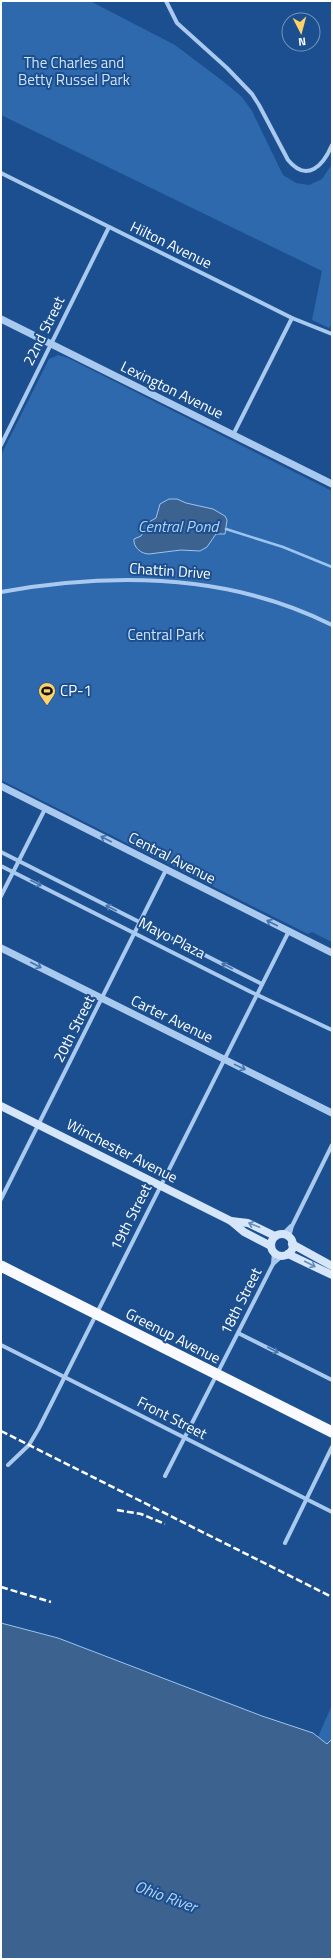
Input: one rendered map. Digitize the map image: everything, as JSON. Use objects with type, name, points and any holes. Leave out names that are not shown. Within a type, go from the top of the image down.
[{"type":"highway","name":"Greenup Avenue","points":[[1,1266],[332,1432]]},
{"type":"main road","name":"Winchester Avenue","points":[[1,1106],[231,1221],[244,1232],[285,1255]]},
{"type":"main road","name":"Winchester Avenue","points":[[231,1221],[248,1223],[285,1238],[332,1266]]},
{"type":"main road","points":[[272,1249],[285,1238]]},
{"type":"main road","points":[[285,1238],[285,1255],[332,1275]]},
{"type":"street","points":[[166,1],[177,23],[227,68],[252,94],[288,160],[294,166],[305,172],[311,171],[317,167],[328,154],[332,145]]},
{"type":"street","name":"Hilton Avenue","points":[[1,173],[292,318],[332,334]]},
{"type":"street","name":"22nd Street","points":[[1,445],[109,228]]},
{"type":"street","points":[[233,434],[292,318]]},
{"type":"street","name":"Lexington Avenue","points":[[1,319],[332,484]]},
{"type":"street","name":"Chattin Drive","points":[[1,592],[52,584],[114,580],[156,579],[189,582],[258,596],[301,611],[332,625]]},
{"type":"street","name":"Central Avenue","points":[[1,786],[332,953]]},
{"type":"street","points":[[1,896],[45,809]]},
{"type":"street","name":"Mayo Plaza","points":[[1,852],[262,984]]},
{"type":"street","name":"Mayo Plaza","points":[[1,866],[332,1030]]},
{"type":"street","name":"20th Street","points":[[1,1199],[166,870]]},
{"type":"street","name":"19th Street","points":[[8,1465],[29,1445],[34,1436],[288,931]]},
{"type":"street","name":"Carter Avenue","points":[[1,948],[332,1113]]},
{"type":"street","points":[[285,1238],[332,1146]]},
{"type":"street","points":[[285,1238],[292,1226]]},
{"type":"street","name":"18th Street","points":[[272,1249],[273,1264]]},
{"type":"street","name":"18th Street","points":[[165,1476],[273,1264],[285,1255]]},
{"type":"street","points":[[238,1333],[332,1380]]},
{"type":"street","name":"Front Street","points":[[1,1345],[332,1512]]},
{"type":"street","points":[[285,1543],[332,1446]]},
{"type":"green space","name":"The Charles and Betty Russel Park","points":[[1,1],[90,1],[175,45],[242,97],[252,111],[283,175],[296,183],[309,185],[322,179],[332,164],[332,324],[329,328],[312,320],[322,271],[1,115]]},
{"type":"green space","name":"Central Park","points":[[58,355],[68,358],[332,491],[332,942],[312,932],[308,934],[1,780],[1,455],[49,359]]},
{"type":"green space","points":[[332,1705],[332,1739],[327,1744],[318,1737]]},
{"type":"water","name":"Central Pond","points":[[169,499],[177,499],[186,503],[213,509],[225,516],[227,520],[225,534],[216,534],[207,547],[200,551],[181,550],[146,554],[140,551],[135,545],[134,539],[141,536],[149,522],[156,518],[160,504]]},
{"type":"water","name":"Ohio River","points":[[1,1623],[58,1638],[262,1716],[313,1733],[327,1744],[332,1739],[332,1959],[1,1959]]},
{"type":"waterway","points":[[226,529],[283,547],[332,567]]},
{"type":"railway","points":[[1,1431],[332,1597]]},
{"type":"railway","points":[[117,1510],[141,1514],[165,1524]]},
{"type":"railway","points":[[1,1587],[51,1602]]},
{"type":"place","name":"CP-1","points":[[47,706]]}]
